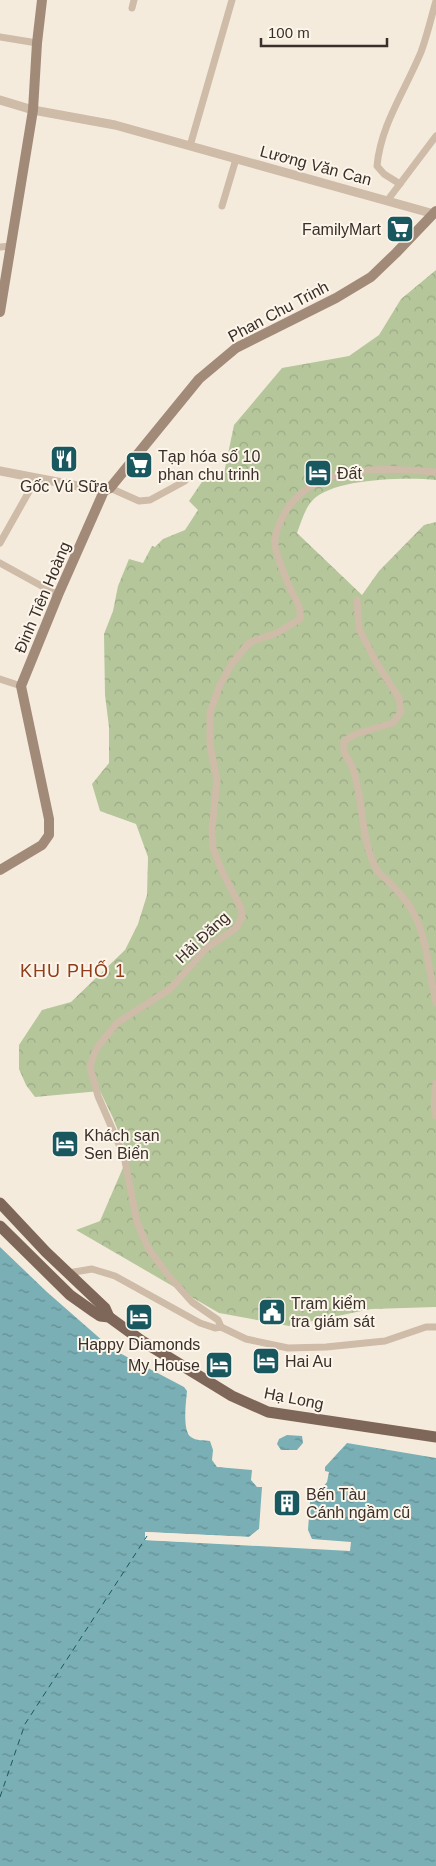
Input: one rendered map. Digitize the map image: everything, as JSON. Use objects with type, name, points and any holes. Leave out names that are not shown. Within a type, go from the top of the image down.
[{"type":"main road","points":[[0,312],[33,110],[37,42],[42,0]]},
{"type":"main road","name":"Phan Chu Trinh","points":[[107,490],[199,379],[215,364],[236,348],[343,294],[371,277],[435,212]]},
{"type":"main road","name":"Đinh Tiên Hoàng","points":[[21,686],[58,595],[107,490]]},
{"type":"main road","points":[[0,870],[42,845],[49,835],[49,819],[21,686]]},
{"type":"main road","name":"Hạ Long","points":[[0,1203],[46,1252],[105,1308],[109,1317]]},
{"type":"main road","name":"Hạ Long","points":[[0,1226],[70,1295],[100,1316],[109,1317],[215,1386],[250,1405],[268,1412],[436,1437]]},
{"type":"main road","points":[[57,1283],[68,1273]]},
{"type":"street","points":[[132,8],[134,0]]},
{"type":"street","points":[[190,146],[232,0]]},
{"type":"street","points":[[400,184],[384,174],[377,166],[378,155],[388,123],[421,52],[436,1]]},
{"type":"street","points":[[0,37],[37,42]]},
{"type":"street","name":"Lương Văn Can","points":[[0,100],[33,110],[115,126],[387,201],[435,212]]},
{"type":"street","points":[[387,201],[436,136]]},
{"type":"street","points":[[222,206],[236,159]]},
{"type":"street","points":[[0,247],[12,246]]},
{"type":"street","name":"Hải Đăng","points":[[221,1326],[218,1320],[192,1302],[167,1274],[148,1248],[137,1222],[124,1156],[98,1096],[90,1067],[91,1062],[99,1045],[117,1023],[170,989],[207,948],[236,928],[242,917],[241,908],[222,871],[213,848],[212,829],[217,780],[210,745],[209,719],[220,684],[231,665],[247,645],[277,633],[300,619],[302,610],[289,587],[275,544],[276,530],[286,511],[308,488],[326,478],[387,469],[436,472]]},
{"type":"street","points":[[0,471],[36,479],[107,490],[139,501],[150,500],[185,481]]},
{"type":"street","points":[[0,543],[36,479]]},
{"type":"street","points":[[0,563],[58,595]]},
{"type":"street","points":[[357,600],[359,629],[376,662],[399,698],[401,712],[393,724],[356,734],[344,741],[344,753],[352,768],[369,848],[378,872],[399,893],[414,913],[425,942],[436,1003]]},
{"type":"street","points":[[0,679],[21,686]]},
{"type":"street","points":[[436,1083],[434,1105],[436,1116]]},
{"type":"street","points":[[68,1273],[92,1269],[115,1276],[200,1323],[215,1328],[221,1326],[246,1339],[288,1348],[326,1347],[385,1341],[426,1327],[436,1327]]},
{"type":"green space","points":[[436,270],[436,480],[389,479],[352,483],[322,493],[309,505],[297,533],[362,595],[379,571],[424,525],[436,522],[436,1307],[371,1309],[289,1326],[219,1313],[76,1230],[100,1221],[128,1156],[100,1091],[35,1097],[26,1085],[19,1069],[19,1045],[42,1010],[71,1002],[125,950],[138,924],[147,895],[148,857],[136,824],[100,811],[92,784],[109,763],[104,634],[113,611],[118,586],[129,559],[143,563],[152,546],[155,547],[163,539],[185,530],[198,510],[189,501],[210,470],[224,473],[234,425],[282,368],[349,356],[379,335],[401,299]]},
{"type":"water","points":[[0,1247],[47,1292],[112,1349],[184,1387],[187,1391],[185,1416],[188,1434],[195,1439],[210,1441],[213,1450],[212,1460],[217,1467],[252,1470],[251,1480],[257,1487],[262,1487],[259,1529],[249,1537],[145,1532],[145,1540],[350,1551],[351,1542],[312,1539],[308,1530],[311,1489],[322,1488],[327,1482],[329,1472],[325,1471],[325,1467],[347,1443],[436,1458],[436,1866],[0,1866]]},
{"type":"water","points":[[287,1435],[302,1436],[303,1443],[297,1450],[281,1450],[277,1444],[279,1439]]},
{"type":"pier","points":[[259,1529],[250,1539],[147,1535],[147,1538],[258,1543],[258,1545],[145,1540],[145,1532],[249,1537]]},
{"type":"ferry route","points":[[0,1797],[25,1724],[147,1536]]},
{"type":"place","name":"FamilyMart","points":[[400,229]]},
{"type":"place","name":"Gốc Vú Sữa","points":[[64,459]]},
{"type":"place","name":"Tạp hóa số 10 phan chu trinh","points":[[139,465]]},
{"type":"place","name":"Đất","points":[[318,473]]},
{"type":"place","name":"Khách sạn Sen Biển","points":[[65,1144]]},
{"type":"place","name":"Trạm kiểm tra giám sát","points":[[272,1312]]},
{"type":"place","name":"Happy Diamonds","points":[[139,1317]]},
{"type":"place","name":"Hai Au","points":[[266,1361]]},
{"type":"place","name":"My House","points":[[219,1365]]},
{"type":"place","name":"Bến Tàu Cánh ngầm cũ","points":[[287,1503]]},
{"type":"district","name":"KHU PHỐ 1","points":[[73,971]]}]
